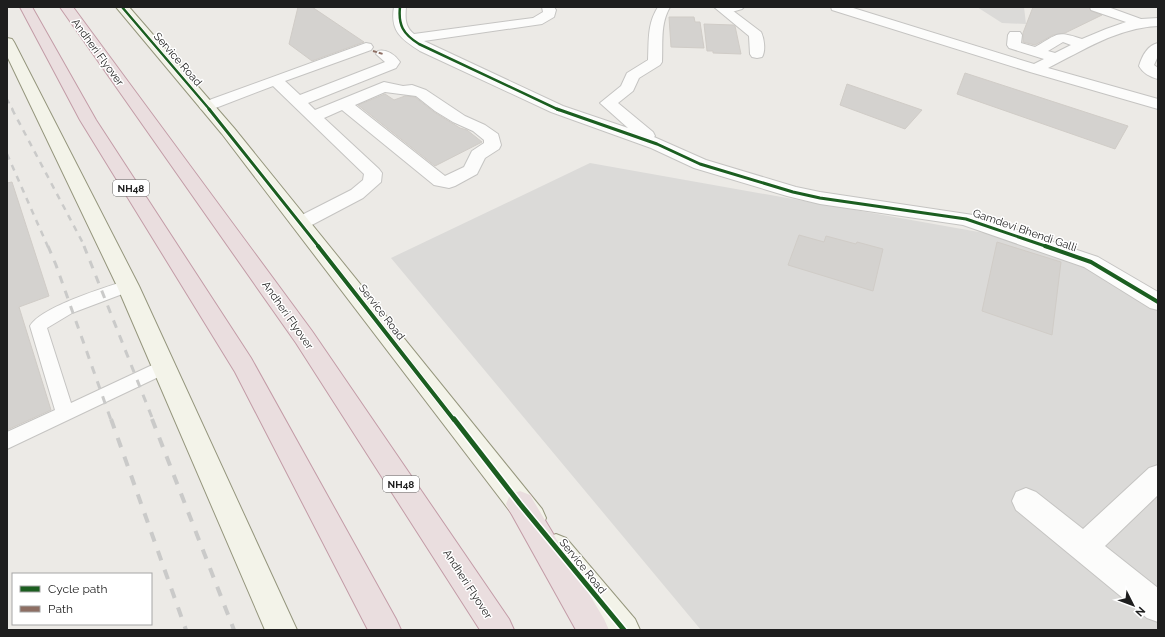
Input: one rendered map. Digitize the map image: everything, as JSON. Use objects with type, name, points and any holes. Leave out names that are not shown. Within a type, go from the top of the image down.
[{"type":"highway","name":"NH48","points":[[26,7],[88,120],[243,365],[385,630]]},
{"type":"highway","name":"Andheri Flyover","points":[[66,7],[304,337],[498,630]]},
{"type":"highway","points":[[520,504],[593,630]]},
{"type":"street","name":"Service Road","points":[[122,7],[207,106],[301,223],[520,504],[624,630]]},
{"type":"street","points":[[400,7],[398,18],[405,35],[425,48],[557,109],[657,144]]},
{"type":"street","points":[[411,39],[537,21],[549,14],[550,10],[548,7]]},
{"type":"street","points":[[657,144],[608,103],[628,88],[632,76],[655,62],[656,52],[654,38],[660,12],[664,7]]},
{"type":"street","points":[[840,7],[868,12],[1034,69],[1158,104]]},
{"type":"street","points":[[1096,7],[1140,23]]},
{"type":"street","points":[[723,9],[756,35],[757,54]]},
{"type":"street","points":[[1034,69],[1112,31],[1140,23],[1158,22]]},
{"type":"street","points":[[1015,35],[1014,45],[1057,58]]},
{"type":"street","points":[[1036,52],[1062,37],[1084,45]]},
{"type":"street","points":[[7,42],[128,286],[281,630]]},
{"type":"street","points":[[1158,47],[1149,57],[1146,66],[1158,74]]},
{"type":"street","points":[[207,106],[275,80],[374,51],[393,62],[391,65],[298,100]]},
{"type":"street","points":[[340,85],[323,71],[374,51]]},
{"type":"street","points":[[275,80],[298,100],[372,173],[372,182],[357,194],[301,223]]},
{"type":"street","points":[[314,116],[344,104],[384,88],[403,91],[412,90],[421,93],[459,119],[479,128],[492,138],[493,145],[478,155],[471,170],[449,182],[440,181],[344,104]]},
{"type":"street","name":"Gamdevi Bhendi Galli","points":[[657,144],[700,164],[820,198],[852,201],[966,219],[1091,262],[1158,302]]},
{"type":"street","points":[[1084,547],[1158,477]]},
{"type":"street","points":[[1026,501],[1158,607]]},
{"type":"lane","points":[[723,9],[739,7]]},
{"type":"lane","points":[[64,414],[38,326],[44,320],[58,313],[128,286]]},
{"type":"lane","points":[[7,441],[163,367]]},
{"type":"shaded area","points":[[977,7],[1024,7],[1026,24],[1002,23]]},
{"type":"shaded area","points":[[590,163],[1007,237],[1158,297],[1158,630],[701,630],[391,258]]},
{"type":"building","points":[[298,7],[312,7],[364,42],[312,61],[289,44]]},
{"type":"building","points":[[1033,7],[1089,7],[1091,11],[1102,15],[1065,33],[1053,35],[1035,45],[1023,42],[1023,33]]},
{"type":"building","points":[[669,17],[694,17],[695,22],[700,22],[704,48],[671,47]]},
{"type":"building","points":[[704,24],[735,26],[741,54],[713,53],[713,51],[707,51]]},
{"type":"building","points":[[965,73],[1128,126],[1115,149],[957,94]]},
{"type":"building","points":[[847,84],[922,110],[905,129],[840,105]]},
{"type":"building","points":[[385,94],[394,100],[405,96],[415,97],[434,112],[460,128],[467,130],[482,142],[435,166],[358,105]]},
{"type":"building","points":[[12,182],[49,296],[19,307],[51,410],[7,430],[7,183]]},
{"type":"building","points":[[799,235],[824,242],[826,236],[883,249],[873,291],[788,265]]},
{"type":"building","points":[[997,242],[1061,262],[1052,335],[982,311]]},
{"type":"railway","points":[[7,99],[13,110]]},
{"type":"railway","points":[[12,109],[85,247]]},
{"type":"railway","points":[[7,154],[48,247]]},
{"type":"railway","points":[[48,246],[111,420]]},
{"type":"railway","points":[[84,246],[153,420]]},
{"type":"railway","points":[[111,419],[186,630]]},
{"type":"railway","points":[[152,419],[234,630]]},
{"type":"marked path","points":[[373,51],[383,54]]},
{"type":"cycle path","points":[[122,7],[228,131],[520,504],[624,630]]},
{"type":"cycle path","points":[[400,7],[399,22],[401,28],[408,37],[425,48],[557,109],[657,144],[700,164],[793,192],[820,198],[966,219],[1091,262],[1158,302]]}]
